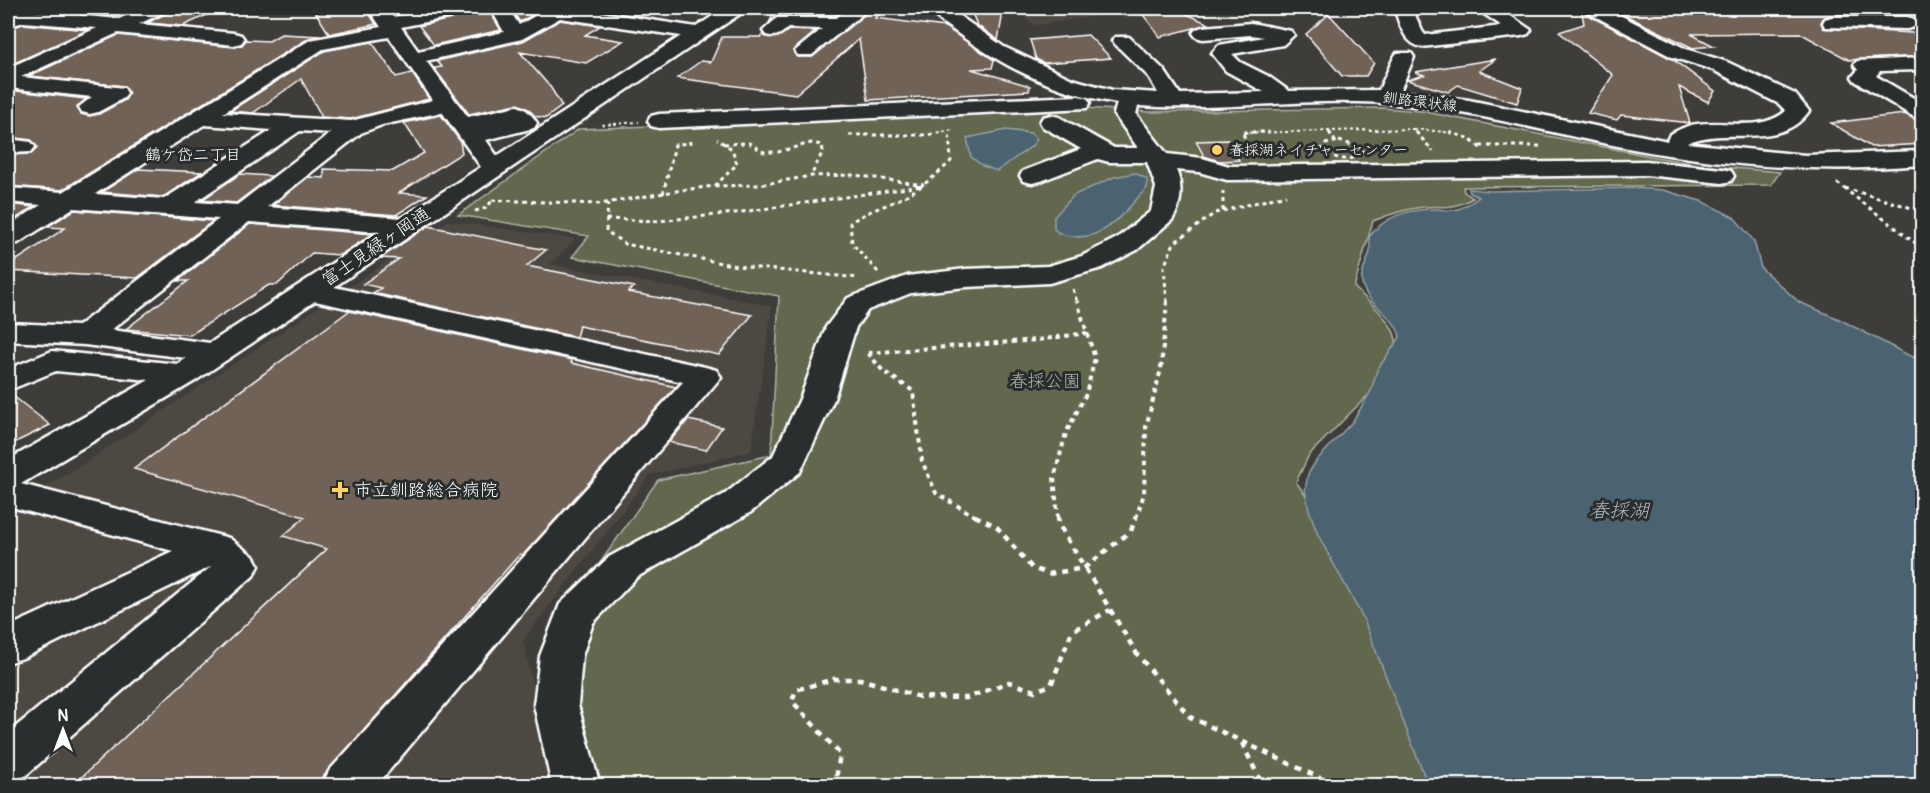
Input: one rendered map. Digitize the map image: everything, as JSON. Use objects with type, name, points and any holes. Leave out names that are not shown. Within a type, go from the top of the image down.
[{"type":"street","points":[[10,71],[112,25],[158,8]]},
{"type":"street","name":"富士見緑ヶ岡通","points":[[8,475],[184,374],[737,8]]},
{"type":"street","points":[[805,51],[861,8]]},
{"type":"street","name":"釧路環状線","points":[[937,8],[957,25],[1023,66],[1054,79],[1121,97],[1173,100],[1387,97],[1482,110],[1661,147],[1782,161],[1923,158]]},
{"type":"street","points":[[1403,8],[1413,34],[1421,41],[1521,30],[1487,8]]},
{"type":"street","points":[[1593,8],[1654,42],[1699,61],[1720,66],[1787,99],[1798,111],[1791,120],[1765,128],[1743,132],[1695,131],[1661,147]]},
{"type":"street","points":[[1872,8],[1915,27]]},
{"type":"street","points":[[501,11],[515,35]]},
{"type":"street","points":[[412,58],[515,35],[549,12],[699,33]]},
{"type":"street","points":[[8,237],[317,44],[384,16],[444,13]]},
{"type":"street","points":[[8,21],[21,16],[234,39]]},
{"type":"street","points":[[384,16],[412,58],[494,168]]},
{"type":"street","points":[[1832,23],[1915,27]]},
{"type":"street","points":[[782,32],[835,29]]},
{"type":"street","points":[[1203,33],[1251,29],[1279,32],[1284,35],[1276,41],[1226,49],[1222,53],[1224,60],[1232,66],[1260,79],[1284,98]]},
{"type":"street","points":[[1122,41],[1157,74],[1173,100]]},
{"type":"street","points":[[1387,97],[1404,57]]},
{"type":"street","points":[[1923,64],[1864,65],[1870,71],[1862,77],[1923,112]]},
{"type":"street","points":[[10,71],[116,93],[90,107]]},
{"type":"street","points":[[576,786],[556,705],[561,656],[575,615],[623,567],[738,502],[788,463],[817,399],[841,327],[858,304],[891,284],[1049,274],[1092,262],[1127,244],[1162,214],[1169,187],[1157,158],[1125,114],[1121,97],[1093,103],[659,121]]},
{"type":"street","points":[[85,336],[353,128],[375,120],[446,104]]},
{"type":"street","points":[[200,118],[353,128]]},
{"type":"street","points":[[1051,122],[1109,155],[1157,158],[1202,165],[1227,173],[1646,168],[1708,176],[1771,175],[1782,161]]},
{"type":"street","points":[[170,207],[296,124]]},
{"type":"street","points":[[1032,176],[1100,150]]},
{"type":"street","points":[[8,195],[407,226]]},
{"type":"street","points":[[310,291],[705,377],[346,786]]},
{"type":"street","points":[[8,332],[85,336],[216,353]]},
{"type":"street","points":[[14,378],[52,361],[184,374]]},
{"type":"street","points":[[8,493],[215,548],[239,566],[8,761]]},
{"type":"street","points":[[8,646],[215,548]]},
{"type":"path","points":[[600,125],[659,121]]},
{"type":"path","points":[[1265,173],[1242,132],[1328,130],[1414,129],[1437,129],[1464,135],[1483,150],[1484,159],[1478,164],[1451,170],[1414,129]]},
{"type":"path","points":[[1328,130],[1335,141]]},
{"type":"path","points":[[891,284],[868,263],[852,243],[850,223],[858,216],[894,201],[932,180],[951,161],[949,131]]},
{"type":"path","points":[[714,138],[732,149],[737,164],[714,186]]},
{"type":"path","points":[[663,194],[675,146],[696,142]]},
{"type":"path","points":[[724,144],[749,143],[764,152],[778,152],[811,143],[822,145],[823,151],[811,176]]},
{"type":"path","points":[[1479,146],[1552,144]]},
{"type":"path","points":[[492,200],[608,204],[714,186],[759,185],[811,176],[854,175],[924,185]]},
{"type":"path","points":[[1835,182],[1923,248]]},
{"type":"path","points":[[606,219],[658,221],[724,214],[924,185]]},
{"type":"path","points":[[1842,187],[1923,210]]},
{"type":"path","points":[[868,353],[883,371],[913,391],[922,461],[936,493],[965,512],[996,526],[1032,568],[1049,574],[1084,568],[1131,531],[1143,494],[1146,427],[1161,369],[1167,298],[1164,267],[1174,243],[1215,213],[1291,194]]},
{"type":"path","points":[[608,204],[606,231],[625,244],[736,266],[891,284]]},
{"type":"path","points":[[1066,269],[1095,358],[1086,394],[1066,433],[1054,478],[1059,525],[1137,654],[1190,717],[1337,786]]},
{"type":"path","points":[[832,356],[1037,340],[1087,333]]},
{"type":"path","points":[[830,786],[836,779],[840,754],[792,701],[796,690],[834,679],[860,679],[920,697],[967,698],[1009,682],[1035,691],[1051,685],[1072,631],[1110,610]]},
{"type":"path","points":[[1242,742],[1263,786]]},
{"type":"shaded area","points":[[1013,8],[1153,8],[1035,25]]},
{"type":"shaded area","name":"市立釧路総合病院","points":[[448,221],[575,239],[550,264],[772,306],[751,451],[650,475],[523,640],[553,785],[8,785],[8,510],[82,465]]},
{"type":"green space","name":"春採公園","points":[[1084,108],[1150,112],[1382,108],[1420,111],[1655,157],[1710,166],[1780,172],[1771,185],[1463,187],[1464,192],[1473,198],[1453,206],[1403,210],[1373,221],[1354,287],[1378,310],[1392,329],[1396,339],[1396,366],[1392,385],[1366,397],[1309,455],[1296,482],[1411,639],[1460,786],[588,785],[549,636],[658,480],[771,455],[779,296],[572,257],[589,236],[458,215],[579,129]]},
{"type":"water","points":[[1006,130],[1030,133],[1037,139],[1032,146],[997,171],[983,166],[971,157],[967,138]]},
{"type":"water","points":[[1135,173],[1147,179],[1147,188],[1123,214],[1105,229],[1083,237],[1064,235],[1054,229],[1054,217],[1074,195],[1114,177]]},
{"type":"water","name":"春採湖","points":[[1634,188],[1663,190],[1701,201],[1734,217],[1754,241],[1761,268],[1799,302],[1922,360],[1922,785],[1430,786],[1424,775],[1364,620],[1318,535],[1305,490],[1308,474],[1316,461],[1353,421],[1371,391],[1377,370],[1400,337],[1393,322],[1369,298],[1362,283],[1362,274],[1370,249],[1369,237],[1382,223],[1407,212],[1452,210],[1464,207],[1479,197],[1470,193],[1469,189],[1491,191]]},
{"type":"building","points":[[8,8],[21,8],[8,13]]},
{"type":"building","points":[[21,8],[140,8],[119,17]]},
{"type":"building","points":[[169,8],[222,8],[183,26],[147,23],[165,14]]},
{"type":"building","points":[[313,8],[366,8],[376,24],[329,34]]},
{"type":"building","points":[[388,8],[434,8],[394,15]]},
{"type":"building","points":[[452,8],[492,8],[490,12],[501,30],[434,45],[419,26],[451,19],[455,14]]},
{"type":"building","points":[[510,8],[545,8],[520,22]]},
{"type":"building","points":[[776,8],[847,8],[835,16],[777,16],[769,23]]},
{"type":"building","points":[[872,8],[879,8],[874,12],[881,13],[875,18],[945,27],[994,60],[992,68],[971,69],[1030,86],[1029,91],[868,100],[859,39],[796,94],[677,78],[701,61],[711,62],[722,37],[761,37],[763,34],[773,38],[789,30],[816,31],[793,51],[798,57],[812,57]]},
{"type":"building","points":[[970,8],[997,8],[1002,18],[998,40],[977,25]]},
{"type":"building","points":[[1138,8],[1174,8],[1209,24],[1160,37]]},
{"type":"building","points":[[1581,8],[1586,14],[1672,59],[1715,91],[1708,102],[1679,87],[1690,123],[1621,115],[1617,120],[1588,113],[1613,75],[1559,32],[1584,24]]},
{"type":"building","points":[[1610,8],[1855,8],[1868,15],[1824,17],[1821,22],[1823,28],[1913,33],[1923,38],[1923,56],[1849,60],[1800,33],[1691,34],[1714,46],[1693,48]]},
{"type":"building","points":[[1329,14],[1374,63],[1366,76],[1342,76],[1306,34]]},
{"type":"building","points":[[560,20],[600,26],[585,35],[623,41],[586,63],[520,52],[551,88],[562,106],[546,118],[535,116],[528,109],[517,104],[469,114],[434,68],[442,67],[437,61],[523,41]]},
{"type":"building","points":[[23,24],[88,30],[8,66],[8,29]]},
{"type":"building","points":[[281,34],[320,36],[309,38],[62,190],[8,186],[8,155],[31,154],[37,147],[31,140],[8,137],[8,90],[86,99],[77,108],[81,114],[89,116],[99,114],[125,100],[129,94],[124,86],[29,76],[118,35],[234,47],[242,45],[246,40],[269,41]]},
{"type":"building","points":[[1088,35],[1111,58],[1044,63],[1036,59],[1030,40]]},
{"type":"building","points":[[372,42],[396,77],[412,73],[429,99],[351,119],[322,117],[301,79],[253,113],[230,111],[324,51]]},
{"type":"building","points":[[1496,59],[1479,71],[1522,88],[1517,103],[1458,85],[1448,92],[1407,80],[1424,75],[1415,72]]},
{"type":"building","points":[[1904,114],[1923,121],[1923,144],[1871,147],[1831,123]]},
{"type":"building","points":[[441,115],[460,141],[462,153],[399,193],[427,195],[396,215],[273,205],[308,177],[324,178],[324,169],[393,171],[424,153],[404,123]]},
{"type":"building","name":"春採湖ネイチャーセンター","points":[[1228,140],[1239,160],[1219,161],[1204,156],[1196,141]]},
{"type":"building","points":[[138,169],[202,172],[163,197],[102,192]]},
{"type":"building","points":[[240,174],[272,176],[236,203],[202,200]]},
{"type":"building","points":[[8,204],[34,207],[8,224]]},
{"type":"building","points":[[74,210],[213,221],[137,278],[8,271],[8,266],[65,228],[47,227]]},
{"type":"building","points":[[250,224],[373,234],[340,255],[312,253],[277,285],[269,285],[190,335],[126,329],[188,281],[178,281]]},
{"type":"building","points":[[428,226],[546,250],[527,266],[634,287],[628,292],[752,315],[719,355],[579,326],[576,337],[373,293],[381,288],[363,284],[399,259],[381,258]]},
{"type":"building","name":"市立釧路総合病院","points":[[349,311],[572,360],[571,363],[676,387],[523,555],[520,554],[315,786],[72,786],[327,549],[283,536],[305,517],[134,469]]},
{"type":"building","points":[[8,392],[50,425],[8,446]]},
{"type":"building","points":[[688,420],[722,427],[706,450],[669,442]]},
{"type":"place","name":"春採湖ネイチャーセンター","points":[[1217,150]]},
{"type":"place","name":"市立釧路総合病院","points":[[340,490]]},
{"type":"district","name":"鶴ケ岱二丁目","points":[[193,155]]}]
